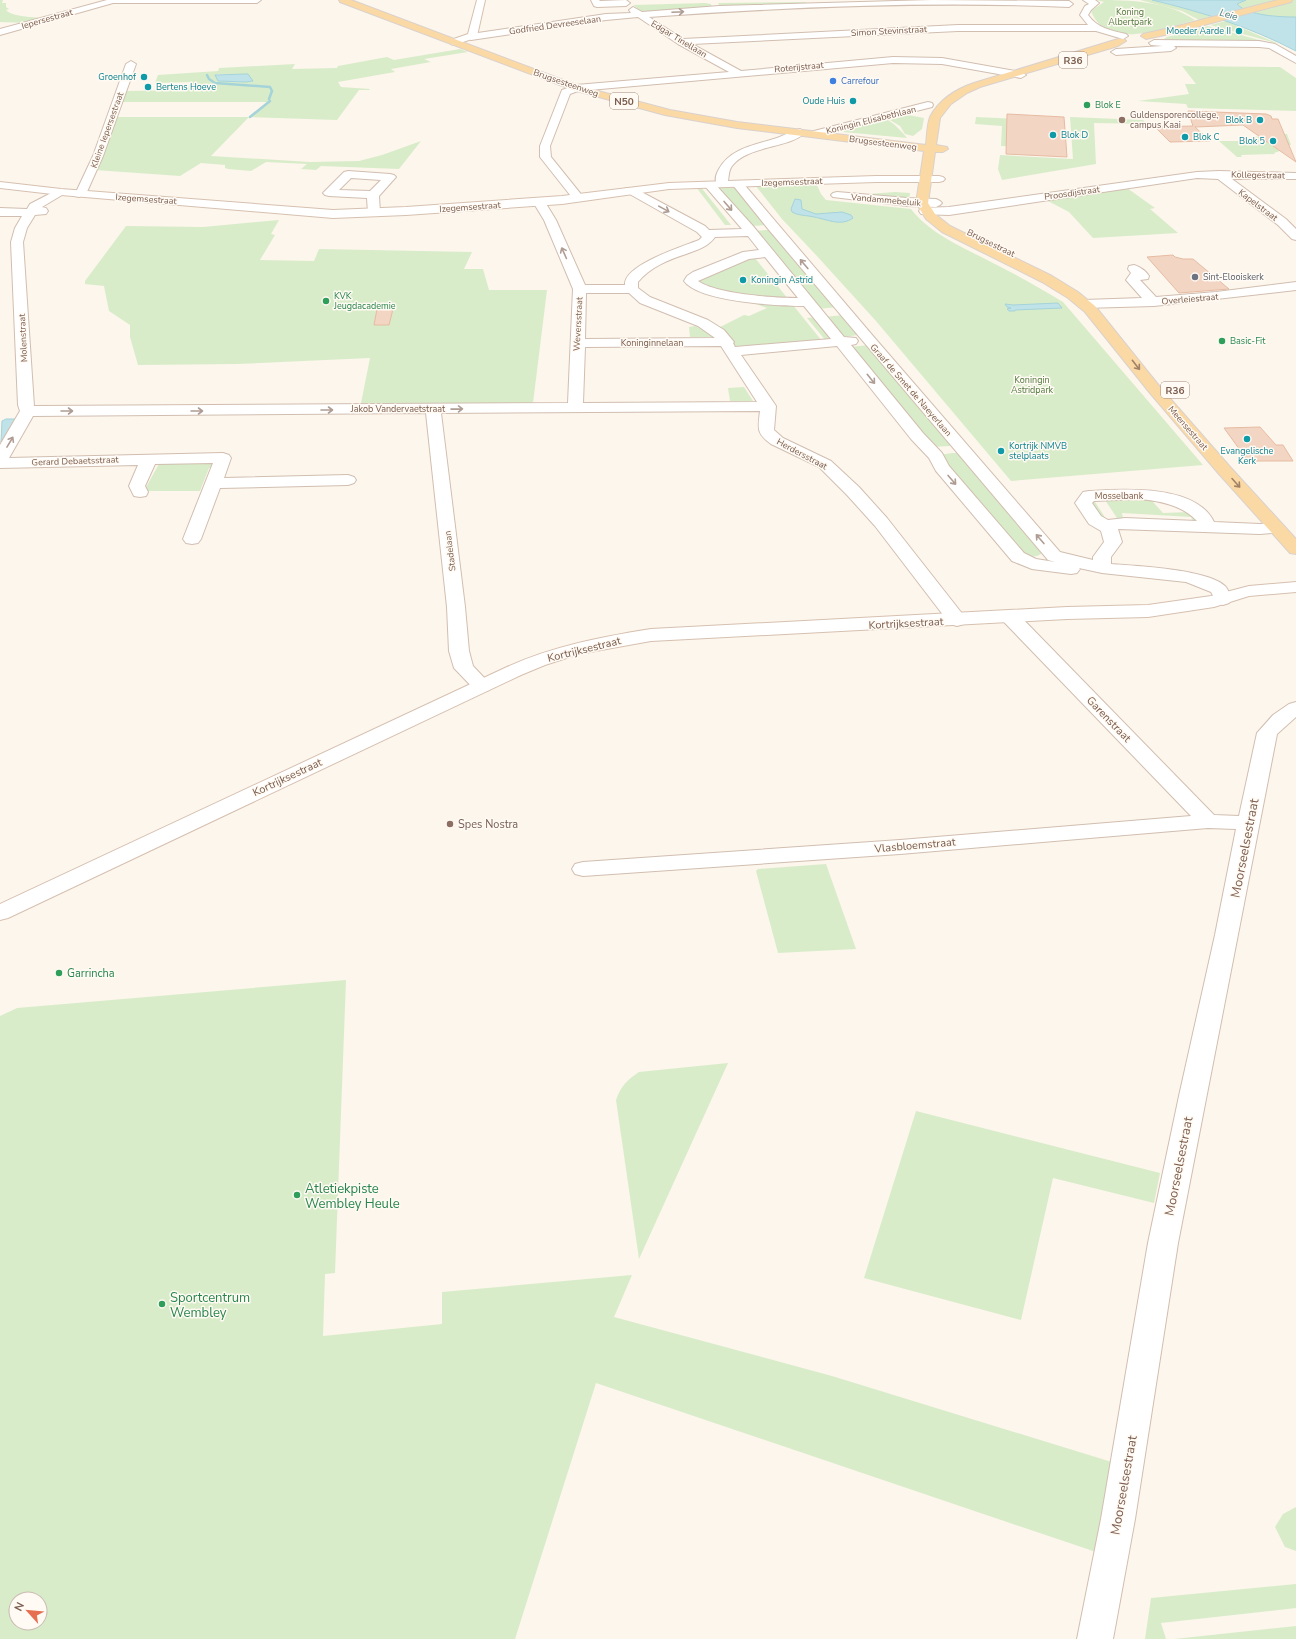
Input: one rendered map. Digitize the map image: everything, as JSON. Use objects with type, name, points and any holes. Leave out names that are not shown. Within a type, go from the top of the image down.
[{"type":"main road","name":"Brugsesteenweg","points":[[343,0],[576,88],[653,109],[696,119],[912,147],[944,143],[940,163],[939,179]]},
{"type":"main road","name":"R36","points":[[923,207],[925,179],[934,118],[947,101],[966,89],[1171,31],[1288,0]]},
{"type":"main road","name":"R36","points":[[947,117],[952,105],[969,93],[1018,74],[1115,44],[1122,39],[1146,39]]},
{"type":"main road","points":[[938,207],[939,179]]},
{"type":"main road","name":"Brugsestraat","points":[[923,207],[937,223],[946,230],[1047,279],[1073,295],[1084,304]]},
{"type":"main road","name":"Brugsestraat","points":[[938,207],[949,220],[961,228],[1046,270],[1088,293],[1101,303]]},
{"type":"main road","points":[[1101,303],[1121,325]]},
{"type":"main road","name":"Meensestraat","points":[[1084,304],[1106,328],[1155,390],[1225,471],[1296,549]]},
{"type":"main road","name":"Meensestraat","points":[[1193,412],[1270,506],[1296,529]]},
{"type":"street","name":"Iepersestraat","points":[[0,32],[115,0],[257,0]]},
{"type":"street","points":[[471,37],[481,0]]},
{"type":"street","points":[[595,0],[597,4],[623,2],[638,3]]},
{"type":"street","name":"Edgar Tinellaan","points":[[623,2],[681,42],[737,72]]},
{"type":"street","points":[[827,2],[843,12]]},
{"type":"street","points":[[684,3],[1090,2]]},
{"type":"street","points":[[1090,2],[1084,15],[1086,19],[1097,28],[1122,39]]},
{"type":"street","name":"Godfried Devreeselaan","points":[[454,42],[471,37],[554,24],[716,4]]},
{"type":"street","points":[[863,23],[876,31],[886,41]]},
{"type":"street","name":"Simon Stevinstraat","points":[[681,42],[876,31],[995,27],[1097,28]]},
{"type":"street","points":[[1146,39],[1188,44],[1246,44],[1272,46],[1296,60]]},
{"type":"street","points":[[1116,52],[1184,47],[1188,44]]},
{"type":"street","points":[[892,50],[900,59]]},
{"type":"street","name":"Roterijstraat","points":[[576,88],[737,72],[900,59],[942,61],[1018,74]]},
{"type":"street","name":"Kleine Iepersestraat","points":[[77,194],[82,192],[98,156],[131,64]]},
{"type":"street","points":[[576,88],[566,92],[545,146],[546,157],[578,198]]},
{"type":"street","name":"Koningin Elisabethlaan","points":[[819,134],[928,105]]},
{"type":"street","points":[[722,184],[722,173],[727,165],[735,158],[758,146],[794,136],[800,132]]},
{"type":"street","points":[[373,195],[329,192],[350,173],[392,176],[373,195],[374,213]]},
{"type":"street","name":"Proosdijstraat","points":[[923,207],[938,207],[949,211],[1197,174],[1219,174]]},
{"type":"street","name":"Kollegestraat","points":[[1219,174],[1296,176]]},
{"type":"street","name":"Kapelstraat","points":[[1219,174],[1282,222],[1296,236]]},
{"type":"street","name":"Izegemsestraat","points":[[0,185],[77,194],[333,214],[374,213],[539,202],[630,190],[722,184],[876,179],[939,179]]},
{"type":"street","name":"Graaf de Smet de Naeyerlaan","points":[[738,184],[868,339],[1054,556],[1102,568],[1161,575],[1185,583],[1218,600]]},
{"type":"street","name":"Graaf de Smet de Naeyerlaan","points":[[710,185],[768,253],[917,436],[932,451],[942,468],[1018,557],[1025,561],[1040,565],[1082,570],[1102,568]]},
{"type":"street","points":[[630,190],[704,232],[709,237],[703,242],[649,265],[640,271],[631,282],[632,289]]},
{"type":"street","name":"Molenstraat","points":[[28,412],[26,405],[17,247],[21,228],[34,208],[61,192]]},
{"type":"street","points":[[0,212],[30,213],[48,209],[77,194]]},
{"type":"street","name":"Vandammebeluik","points":[[837,195],[923,207]]},
{"type":"street","name":"Weversstraat","points":[[539,202],[550,220],[580,289],[575,408]]},
{"type":"street","points":[[704,232],[773,227]]},
{"type":"street","points":[[768,253],[743,256],[698,275],[691,281],[697,286],[737,297],[770,302],[808,302]]},
{"type":"street","points":[[1134,269],[1143,276],[1135,276],[1133,280],[1154,302]]},
{"type":"street","name":"Overleiestraat","points":[[1084,304],[1154,302],[1239,294],[1296,286]]},
{"type":"street","points":[[580,289],[632,289],[646,300],[717,331],[730,346],[768,406]]},
{"type":"street","name":"Koninginnelaan","points":[[577,343],[730,346],[840,342],[868,339]]},
{"type":"street","name":"Jakob Vandervaetstraat","points":[[28,412],[768,406]]},
{"type":"street","name":"Herdersstraat","points":[[768,406],[766,430],[770,436],[777,441],[825,464],[853,491],[880,522],[957,620]]},
{"type":"street","name":"Stadelaan","points":[[433,409],[456,607],[459,651],[464,668],[482,686]]},
{"type":"street","points":[[0,459],[28,412]]},
{"type":"street","points":[[932,451],[962,449]]},
{"type":"street","name":"Gerard Debaetsstraat","points":[[0,463],[67,463],[105,460],[223,458],[192,539]]},
{"type":"street","points":[[140,492],[137,486],[149,459]]},
{"type":"street","points":[[214,483],[348,480]]},
{"type":"street","name":"Mosselbank","points":[[1109,528],[1095,520],[1083,503],[1089,496],[1140,494],[1172,500],[1191,507],[1207,522],[1208,527]]},
{"type":"street","points":[[1102,568],[1102,557],[1113,542],[1109,528],[1113,524],[1126,523],[1260,529],[1276,528]]},
{"type":"street","name":"Kortrijksestraat","points":[[0,913],[544,658],[600,643],[651,635],[1067,613],[1148,611],[1218,600],[1249,591],[1296,586]]},
{"type":"street","name":"Kortrijksestraat","points":[[1218,600],[1247,602],[1296,600]]},
{"type":"street","name":"Garenstraat","points":[[1010,617],[1208,821]]},
{"type":"street","name":"Moorseelsestraat","points":[[1095,1639],[1118,1519],[1163,1243],[1267,733],[1282,717],[1296,708]]},
{"type":"street","name":"Vlasbloemstraat","points":[[583,869],[900,847],[1208,821],[1248,823]]},
{"type":"green space","points":[[0,0],[3,0],[2,3],[6,3],[6,7],[9,9],[6,10],[13,14],[43,18],[28,23],[0,22]]},
{"type":"green space","name":"Koning Albertpark","points":[[1097,0],[1135,1],[1160,5],[1173,9],[1195,20],[1168,28],[1138,34],[1123,34],[1110,31],[1099,23],[1091,11],[1104,2]]},
{"type":"green space","points":[[1140,0],[1152,0],[1212,16],[1199,20],[1182,11]]},
{"type":"green space","points":[[1246,0],[1296,0],[1296,17],[1273,16],[1256,13],[1248,11],[1237,4]]},
{"type":"green space","points":[[806,2],[807,5],[721,8],[718,3]]},
{"type":"green space","points":[[711,4],[712,8],[642,12],[633,5]]},
{"type":"green space","points":[[1226,21],[1279,44],[1210,25]]},
{"type":"green space","name":"Koning Albertpark","points":[[1208,26],[1277,45],[1188,42],[1164,39]]},
{"type":"green space","points":[[460,49],[468,52],[424,59],[431,62],[391,69],[395,72],[338,82],[341,87],[370,89],[359,90],[337,120],[249,117],[269,102],[120,102],[126,91],[187,90],[191,82],[155,83],[158,75],[218,71],[219,68],[295,64],[292,69],[337,68],[338,66],[387,57],[394,60]],"holes":[[[246,74],[246,82],[234,82],[216,75]]]},
{"type":"green space","points":[[1182,66],[1280,67],[1296,78],[1296,111],[1188,108],[1186,104],[1138,101],[1189,94],[1185,84],[1196,84]]},
{"type":"green space","points":[[908,115],[924,118],[922,129],[913,136],[905,134],[900,126],[890,120]]},
{"type":"green space","points":[[115,117],[249,117],[211,156],[310,162],[359,161],[382,155],[421,141],[399,169],[321,166],[316,170],[301,169],[307,164],[266,162],[251,171],[228,169],[225,168],[225,165],[201,163],[180,176],[95,170]]},
{"type":"green space","points":[[976,117],[1040,120],[1041,148],[1001,146],[1002,126],[975,124]]},
{"type":"green space","points":[[1070,117],[1143,120],[1147,124],[1094,123],[1096,164],[1002,180],[998,169],[1000,155],[1073,159]]},
{"type":"green space","points":[[888,120],[907,138],[843,132],[845,130]]},
{"type":"green space","points":[[1258,134],[1287,134],[1291,145],[1286,145],[1260,137],[1280,151],[1274,153],[1275,154],[1241,155],[1242,157],[1237,157],[1219,141],[1257,141],[1253,136],[1259,137]]},
{"type":"green space","name":"Koningin Astridpark","points":[[816,183],[821,194],[826,200],[911,209],[938,234],[1020,277],[1063,302],[1203,465],[1011,481],[876,321],[782,219],[755,185]]},
{"type":"green space","points":[[700,186],[731,225],[725,225],[696,187]]},
{"type":"green space","points":[[736,187],[767,225],[752,226],[718,188]]},
{"type":"green space","points":[[1127,188],[1155,208],[1150,209],[1178,233],[1093,238],[1069,212],[1046,200]]},
{"type":"green space","points":[[895,192],[910,193],[909,199],[868,194]]},
{"type":"green space","name":"KVK Jeugdacademie","points":[[279,220],[271,234],[275,235],[260,260],[314,261],[319,249],[472,252],[464,269],[483,269],[489,290],[547,290],[533,403],[361,403],[370,358],[237,364],[138,365],[130,337],[130,325],[109,311],[104,286],[85,284],[85,281],[126,226],[203,227]]},
{"type":"green space","points":[[771,230],[838,307],[817,309],[755,231]]},
{"type":"green space","points":[[743,252],[755,258],[822,341],[740,348],[733,345],[729,337],[731,337],[720,327],[744,315],[749,316],[767,308],[688,279],[688,275]]},
{"type":"green space","points":[[844,315],[858,335],[843,337],[824,317]]},
{"type":"green space","points":[[817,317],[832,339],[826,341],[807,318]]},
{"type":"green space","points":[[695,326],[714,337],[690,337],[689,327]]},
{"type":"green space","points":[[870,345],[953,444],[950,446],[932,447],[849,347]]},
{"type":"green space","points":[[744,387],[753,401],[730,401],[728,388]]},
{"type":"green space","points":[[958,453],[1043,552],[1041,554],[1038,556],[1027,556],[1021,554],[939,455]]},
{"type":"green space","points":[[160,462],[208,462],[212,463],[214,468],[209,468],[200,491],[144,491]]},
{"type":"green space","points":[[1148,496],[1161,500],[1153,502],[1163,513],[1190,512],[1197,521],[1193,522],[1191,517],[1122,513],[1123,518],[1117,518],[1105,500],[1098,500],[1095,502],[1106,519],[1102,519],[1090,503],[1090,499]]},
{"type":"green space","points":[[826,864],[856,949],[778,953],[756,871],[758,869]]},
{"type":"green space","name":"Sportcentrum Wembley","points":[[346,980],[335,1273],[325,1274],[323,1336],[442,1324],[442,1292],[632,1275],[614,1317],[832,1376],[1115,1463],[1096,1552],[596,1383],[515,1639],[0,1639],[0,1016],[17,1008]]},
{"type":"green space","points":[[728,1063],[639,1259],[616,1100],[618,1095],[625,1084],[639,1072]]},
{"type":"green space","points":[[916,1111],[1160,1173],[1154,1203],[1053,1178],[1021,1320],[864,1278]]},
{"type":"green space","points":[[1296,1507],[1296,1551],[1285,1547],[1275,1527],[1283,1514]]},
{"type":"green space","points":[[1296,1584],[1296,1608],[1161,1623],[1166,1639],[1145,1639],[1151,1598]]},
{"type":"green space","points":[[1296,1626],[1296,1639],[1174,1639]]},
{"type":"water","name":"Leie","points":[[1152,0],[1246,0],[1237,4],[1242,8],[1257,13],[1274,16],[1296,17],[1296,51],[1243,27]]},
{"type":"water","points":[[248,74],[253,81],[218,81],[215,75]]},
{"type":"water","points":[[795,199],[801,200],[802,209],[816,214],[842,212],[851,215],[853,218],[848,221],[839,222],[797,214],[792,212],[791,209]]},
{"type":"water","points":[[1058,303],[1062,308],[1015,311],[1009,311],[1007,309],[1011,308],[1007,307],[1005,304],[1013,305]]},
{"type":"water","points":[[6,419],[16,419],[1,442],[2,421]]},
{"type":"building","points":[[1188,111],[1266,114],[1271,116],[1272,119],[1278,119],[1296,162],[1243,125],[1195,127],[1210,141],[1170,142],[1155,127],[1193,126]]},
{"type":"building","points":[[1007,114],[1064,117],[1067,157],[1006,154]]},
{"type":"building","name":"Sint-Elooiskerk","points":[[1173,255],[1183,259],[1193,259],[1229,289],[1179,293],[1147,257]]},
{"type":"building","name":"KVK Jeugdacademie","points":[[377,309],[393,309],[389,325],[374,325]]},
{"type":"building","name":"Evangelische Kerk","points":[[1260,427],[1276,445],[1283,445],[1293,461],[1248,461],[1224,428]]},
{"type":"waterway","points":[[207,75],[209,79],[215,83],[270,87],[272,91],[269,99]]},
{"type":"waterway","points":[[250,117],[270,101]]},
{"type":"place","name":"Moeder Aarde II","points":[[1239,31]]},
{"type":"place","name":"Groenhof","points":[[144,77]]},
{"type":"place","name":"Carrefour","points":[[833,81]]},
{"type":"place","name":"Bertens Hoeve","points":[[148,87]]},
{"type":"place","name":"Oude Huis","points":[[853,101]]},
{"type":"place","name":"Blok E","points":[[1087,105]]},
{"type":"place","name":"Guldensporencollege, campus Kaai","points":[[1122,120]]},
{"type":"place","name":"Blok B","points":[[1260,120]]},
{"type":"place","name":"Blok D","points":[[1053,135]]},
{"type":"place","name":"Blok C","points":[[1185,137]]},
{"type":"place","name":"Blok 5","points":[[1273,141]]},
{"type":"place","name":"Sint-Elooiskerk","points":[[1195,277]]},
{"type":"place","name":"Koningin Astrid","points":[[743,280]]},
{"type":"place","name":"KVK Jeugdacademie","points":[[326,301]]},
{"type":"place","name":"Basic-Fit","points":[[1222,341]]},
{"type":"place","name":"Evangelische Kerk","points":[[1247,439]]},
{"type":"place","name":"Kortrijk NMVB stelplaats","points":[[1001,451]]},
{"type":"place","name":"Spes Nostra","points":[[450,824]]},
{"type":"place","name":"Garrincha","points":[[59,973]]},
{"type":"place","name":"Atletiekpiste Wembley Heule","points":[[297,1195]]},
{"type":"place","name":"Sportcentrum Wembley","points":[[162,1304]]}]
